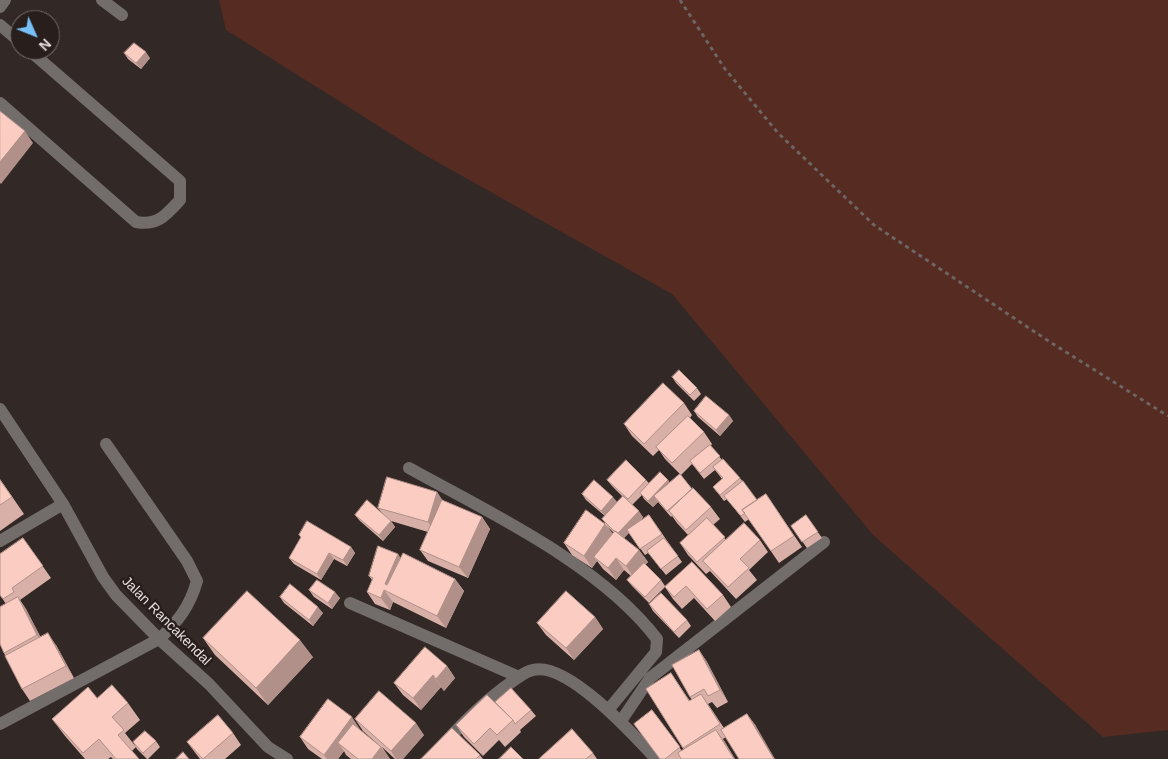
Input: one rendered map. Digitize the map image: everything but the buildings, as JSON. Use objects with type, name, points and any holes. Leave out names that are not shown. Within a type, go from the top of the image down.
[{"type":"street","points":[[0,7],[5,0]]},
{"type":"street","points":[[102,0],[122,15]]},
{"type":"street","points":[[0,25],[10,34]]},
{"type":"street","points":[[0,103],[136,222],[149,224],[165,216],[180,200],[180,181],[41,60]]},
{"type":"street","name":"Jalan Rancakendal","points":[[0,409],[63,504],[103,577],[116,595],[159,639],[210,684],[268,747],[287,759]]},
{"type":"street","points":[[0,724],[159,639],[178,622],[191,602],[197,581],[187,561],[106,444]]},
{"type":"street","points":[[409,468],[552,548],[626,604],[645,623],[657,639],[656,652],[609,709]]},
{"type":"street","points":[[0,541],[63,504]]},
{"type":"street","points":[[622,721],[650,678],[824,542]]},
{"type":"street","points":[[350,603],[519,677]]},
{"type":"street","points":[[430,759],[470,714],[519,677],[532,670],[546,669],[568,681],[609,709],[656,759]]},
{"type":"path","points":[[680,0],[724,69],[778,133],[874,225],[1050,342],[1168,416]]},
{"type":"shaded area","points":[[219,0],[1168,0],[1168,730],[1103,737],[874,536],[672,294],[423,154],[226,30]]}]
